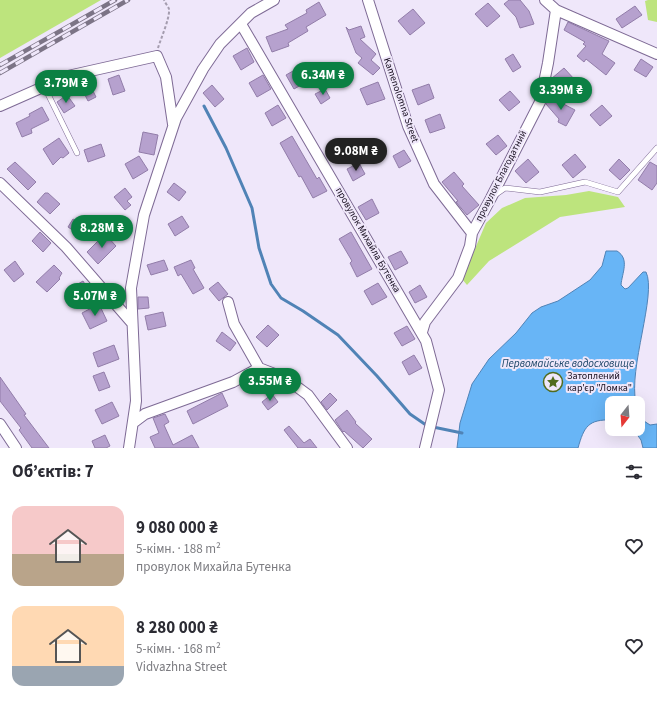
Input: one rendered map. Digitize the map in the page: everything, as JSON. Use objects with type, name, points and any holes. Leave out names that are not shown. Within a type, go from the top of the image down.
[{"type":"street","points":[[129,448],[136,401],[131,288],[144,215],[176,118],[203,69],[220,44],[251,13],[274,0]]},
{"type":"street","name":"Kamenolomna Street","points":[[368,0],[408,126],[425,165],[434,184],[472,233]]},
{"type":"street","points":[[545,0],[556,10],[657,54]]},
{"type":"street","name":"провулок Благодатний","points":[[422,332],[425,322],[458,278],[470,246],[472,233],[492,198],[540,102],[556,10]]},
{"type":"street","name":"провулок Михайла Бутенка","points":[[241,24],[426,341],[438,390],[425,448]]},
{"type":"street","points":[[0,106],[68,76],[157,56],[166,77],[174,125]]},
{"type":"street","points":[[0,183],[66,247],[132,323]]},
{"type":"street","points":[[228,302],[234,324],[258,368],[285,378],[308,395],[347,448]]},
{"type":"street","points":[[133,422],[145,414],[233,382],[258,368]]},
{"type":"street","points":[[0,424],[16,448]]},
{"type":"lane","points":[[44,86],[77,152]]},
{"type":"lane","points":[[492,198],[505,188],[540,192],[585,182],[618,192],[657,148]]},
{"type":"path","points":[[157,56],[161,36],[168,21],[168,9],[164,0]]},
{"type":"green space","points":[[0,0],[101,0],[0,58]]},
{"type":"green space","points":[[657,0],[657,22],[648,20],[645,1]]},
{"type":"green space","points":[[589,191],[618,197],[625,207],[560,217],[489,261],[467,285],[462,279],[486,223],[502,208],[525,198],[566,195]]},
{"type":"water","name":"Первомайське водосховище","points":[[606,251],[617,251],[621,254],[624,266],[621,285],[625,289],[628,288],[643,272],[646,272],[648,297],[636,371],[636,396],[605,396],[605,420],[597,421],[588,426],[582,435],[578,448],[457,448],[460,423],[472,384],[489,359],[516,333],[532,313],[541,307],[558,301],[590,280],[602,266]]},
{"type":"water","points":[[645,422],[650,425],[657,424],[657,448],[643,448],[638,436],[645,436]]},
{"type":"building","points":[[509,0],[520,0],[529,11],[534,24],[520,28],[516,17],[504,4]]},
{"type":"building","points":[[319,2],[326,15],[306,27],[308,31],[288,43],[289,46],[272,52],[266,37],[288,29],[285,25],[307,13],[306,10]]},
{"type":"building","points":[[488,3],[500,16],[487,27],[475,14]]},
{"type":"building","points":[[635,6],[642,15],[622,28],[616,19]]},
{"type":"building","points":[[413,9],[425,23],[410,35],[398,21]]},
{"type":"building","points":[[568,22],[609,41],[602,54],[615,63],[606,75],[586,59],[584,62],[577,56],[586,46],[583,44],[585,42],[564,30]]},
{"type":"building","points":[[361,26],[365,37],[360,39],[376,54],[371,60],[380,68],[373,75],[358,63],[362,58],[356,53],[346,27],[349,30]]},
{"type":"building","points":[[247,48],[254,62],[241,70],[233,56]]},
{"type":"building","points":[[513,54],[521,67],[513,72],[505,59]]},
{"type":"building","points":[[641,59],[653,67],[646,77],[634,70]]},
{"type":"building","points":[[300,67],[308,81],[294,89],[286,75]]},
{"type":"building","points":[[564,68],[575,80],[562,91],[551,79]]},
{"type":"building","points":[[119,75],[125,91],[113,95],[108,79]]},
{"type":"building","points":[[263,75],[271,89],[257,97],[249,83]]},
{"type":"building","points":[[378,82],[385,99],[367,105],[360,89]]},
{"type":"building","points":[[429,84],[434,98],[418,105],[412,90]]},
{"type":"building","points":[[90,85],[96,97],[88,101],[82,89]]},
{"type":"building","points":[[212,85],[224,99],[215,107],[203,93]]},
{"type":"building","points":[[325,89],[330,98],[321,104],[315,94]]},
{"type":"building","points":[[510,91],[520,102],[509,111],[499,100]]},
{"type":"building","points":[[67,95],[75,106],[64,113],[57,102]]},
{"type":"building","points":[[550,97],[575,110],[566,126],[558,122],[559,119],[546,104]]},
{"type":"building","points":[[278,105],[286,118],[272,126],[265,113]]},
{"type":"building","points":[[602,105],[612,116],[600,126],[590,115]]},
{"type":"building","points":[[42,107],[49,120],[31,129],[32,133],[22,137],[16,123],[30,116],[29,114]]},
{"type":"building","points":[[440,114],[445,128],[430,133],[425,120]]},
{"type":"building","points":[[143,132],[158,135],[154,155],[139,152]]},
{"type":"building","points":[[498,135],[507,146],[496,155],[486,144]]},
{"type":"building","points":[[292,136],[317,179],[319,177],[327,191],[313,198],[301,176],[299,177],[280,143]]},
{"type":"building","points":[[59,138],[69,153],[63,158],[61,157],[53,165],[43,149]]},
{"type":"building","points":[[371,141],[378,153],[366,160],[359,147]]},
{"type":"building","points":[[339,143],[346,156],[333,163],[326,150]]},
{"type":"building","points":[[101,144],[105,156],[88,162],[84,150]]},
{"type":"building","points":[[404,150],[411,161],[399,168],[393,156]]},
{"type":"building","points":[[575,154],[586,167],[573,178],[562,165]]},
{"type":"building","points":[[139,156],[148,170],[133,179],[125,164]]},
{"type":"building","points":[[528,159],[539,172],[526,183],[515,171]]},
{"type":"building","points":[[619,159],[630,170],[620,180],[609,170]]},
{"type":"building","points":[[15,162],[36,182],[28,190],[7,169]]},
{"type":"building","points":[[650,162],[657,166],[657,183],[652,190],[638,180]]},
{"type":"building","points":[[359,163],[365,174],[353,181],[347,169]]},
{"type":"building","points":[[454,172],[464,184],[462,186],[479,205],[467,215],[456,202],[458,201],[442,182]]},
{"type":"building","points":[[174,183],[186,192],[179,201],[167,192]]},
{"type":"building","points":[[125,188],[132,197],[127,201],[131,205],[125,210],[114,197]]},
{"type":"building","points":[[45,193],[48,193],[60,204],[50,214],[37,202]]},
{"type":"building","points":[[372,199],[379,213],[366,220],[358,207]]},
{"type":"building","points":[[182,216],[189,227],[175,236],[168,224]]},
{"type":"building","points":[[73,219],[89,228],[83,237],[68,227]]},
{"type":"building","points":[[40,232],[51,243],[43,252],[32,241]]},
{"type":"building","points":[[351,232],[372,269],[357,277],[350,263],[352,261],[339,239]]},
{"type":"building","points":[[105,234],[116,246],[98,264],[87,252]]},
{"type":"building","points":[[401,251],[408,263],[395,270],[388,257]]},
{"type":"building","points":[[164,260],[168,270],[151,275],[147,265]]},
{"type":"building","points":[[191,260],[195,268],[193,269],[204,288],[193,294],[181,274],[178,276],[174,267]]},
{"type":"building","points":[[15,261],[24,274],[14,282],[4,270]]},
{"type":"building","points":[[54,265],[62,273],[59,278],[60,279],[47,292],[36,282]]},
{"type":"building","points":[[83,281],[90,292],[77,300],[71,288]]},
{"type":"building","points":[[218,282],[228,294],[219,301],[209,289]]},
{"type":"building","points":[[378,283],[387,297],[372,305],[364,291]]},
{"type":"building","points":[[420,285],[427,297],[415,303],[409,292]]},
{"type":"building","points":[[138,297],[148,297],[149,308],[138,309]]},
{"type":"building","points":[[99,304],[107,321],[90,329],[82,313]]},
{"type":"building","points":[[163,312],[166,326],[148,330],[145,316]]},
{"type":"building","points":[[268,325],[279,335],[267,347],[256,337]]},
{"type":"building","points":[[407,326],[415,339],[402,346],[394,333]]},
{"type":"building","points":[[222,332],[236,343],[230,351],[216,341]]},
{"type":"building","points":[[114,345],[119,359],[98,367],[93,353]]},
{"type":"building","points":[[414,355],[422,368],[409,375],[402,362]]},
{"type":"building","points":[[104,372],[110,387],[99,391],[93,376]]},
{"type":"building","points":[[0,377],[26,414],[24,415],[49,448],[32,448],[19,430],[21,428],[0,401]]},
{"type":"building","points":[[222,393],[228,406],[193,424],[187,411]]},
{"type":"building","points":[[330,393],[337,400],[327,410],[321,402]]},
{"type":"building","points":[[272,394],[278,402],[268,410],[262,402]]},
{"type":"building","points":[[112,402],[119,416],[102,424],[95,410]]},
{"type":"building","points":[[347,410],[356,422],[355,423],[372,439],[363,448],[344,431],[343,432],[335,420]]},
{"type":"building","points":[[165,414],[169,422],[164,425],[173,445],[192,435],[199,448],[155,448],[150,437],[159,433],[153,418]]},
{"type":"building","points":[[289,426],[304,443],[310,439],[317,448],[298,448],[284,430]]},
{"type":"building","points":[[105,435],[110,446],[106,448],[95,448],[92,441]]},
{"type":"waterway","points":[[204,106],[226,148],[252,208],[259,248],[271,284],[281,298],[338,335],[377,376],[410,414],[426,425]]},
{"type":"waterway","points":[[433,427],[462,433]]},
{"type":"railway","points":[[0,65],[115,0]]},
{"type":"railway","points":[[0,73],[128,0]]},
{"type":"place","name":"Затоплений кар'єр \"Ломка\"","points":[[553,382]]}]
